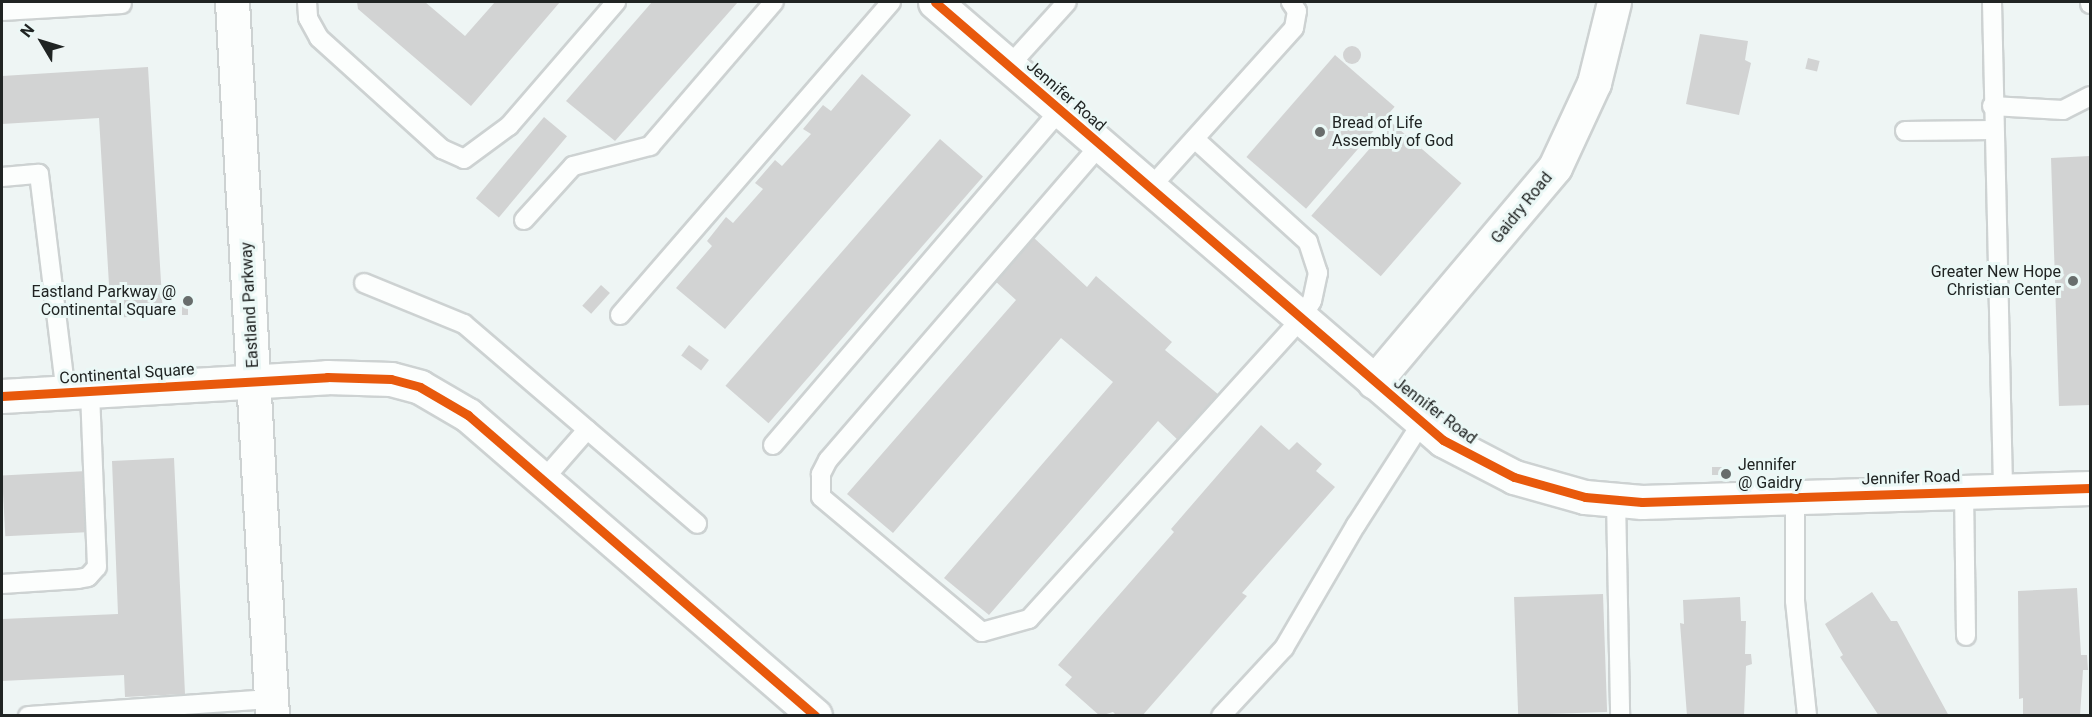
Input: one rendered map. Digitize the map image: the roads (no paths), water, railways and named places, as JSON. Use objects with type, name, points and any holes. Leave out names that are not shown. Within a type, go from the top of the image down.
[{"type":"street","name":"Eastland Parkway","points":[[232,2],[272,707]]},
{"type":"street","name":"Gaidry Road","points":[[1374,382],[1555,166],[1594,83],[1614,2]]},
{"type":"street","name":"Jennifer Road","points":[[943,4],[1009,66],[1422,422],[1468,455],[1514,477],[1558,491],[1616,499],[1795,497],[2091,488]]},
{"type":"street","name":"Continental Square","points":[[2,396],[363,377],[391,379],[420,387],[468,415],[815,716]]},
{"type":"lane","points":[[307,2],[308,18],[319,39],[442,149],[464,159],[509,126],[616,2]]},
{"type":"lane","points":[[524,220],[573,166],[650,146],[774,2]]},
{"type":"lane","points":[[620,315],[891,2]]},
{"type":"lane","points":[[1009,66],[1066,2]]},
{"type":"lane","points":[[1150,189],[1294,28],[1297,11],[1291,2]]},
{"type":"lane","points":[[1992,2],[1992,106],[2003,490]]},
{"type":"lane","points":[[2,11],[122,4]]},
{"type":"lane","points":[[1992,106],[2063,110],[2091,96]]},
{"type":"lane","points":[[773,445],[1060,110]]},
{"type":"lane","points":[[1905,131],[1993,130]]},
{"type":"lane","points":[[1101,145],[828,460],[821,474],[821,497],[982,632],[1029,619],[1301,319],[1312,301],[1318,273],[1308,242],[1195,139]]},
{"type":"lane","points":[[2,177],[39,174],[78,392],[97,567],[88,577],[78,579],[2,584]]},
{"type":"lane","points":[[364,283],[464,324],[697,524]]},
{"type":"lane","points":[[1221,716],[1284,648],[1356,525],[1422,422]]},
{"type":"lane","points":[[543,480],[587,430]]},
{"type":"lane","points":[[1964,491],[1966,636]]},
{"type":"lane","points":[[1795,497],[1795,601],[1807,716]]},
{"type":"lane","points":[[1616,499],[1620,716]]},
{"type":"lane","points":[[28,716],[272,707]]},
{"type":"place","name":"Bread of Life Assembly of God","points":[[1320,132]]},
{"type":"place","name":"Greater New Hope Christian Center","points":[[2073,281]]},
{"type":"place","name":"Eastland Parkway @ Continental Square","points":[[188,301]]},
{"type":"place","name":"Jennifer @ Gaidry","points":[[1726,474]]}]
